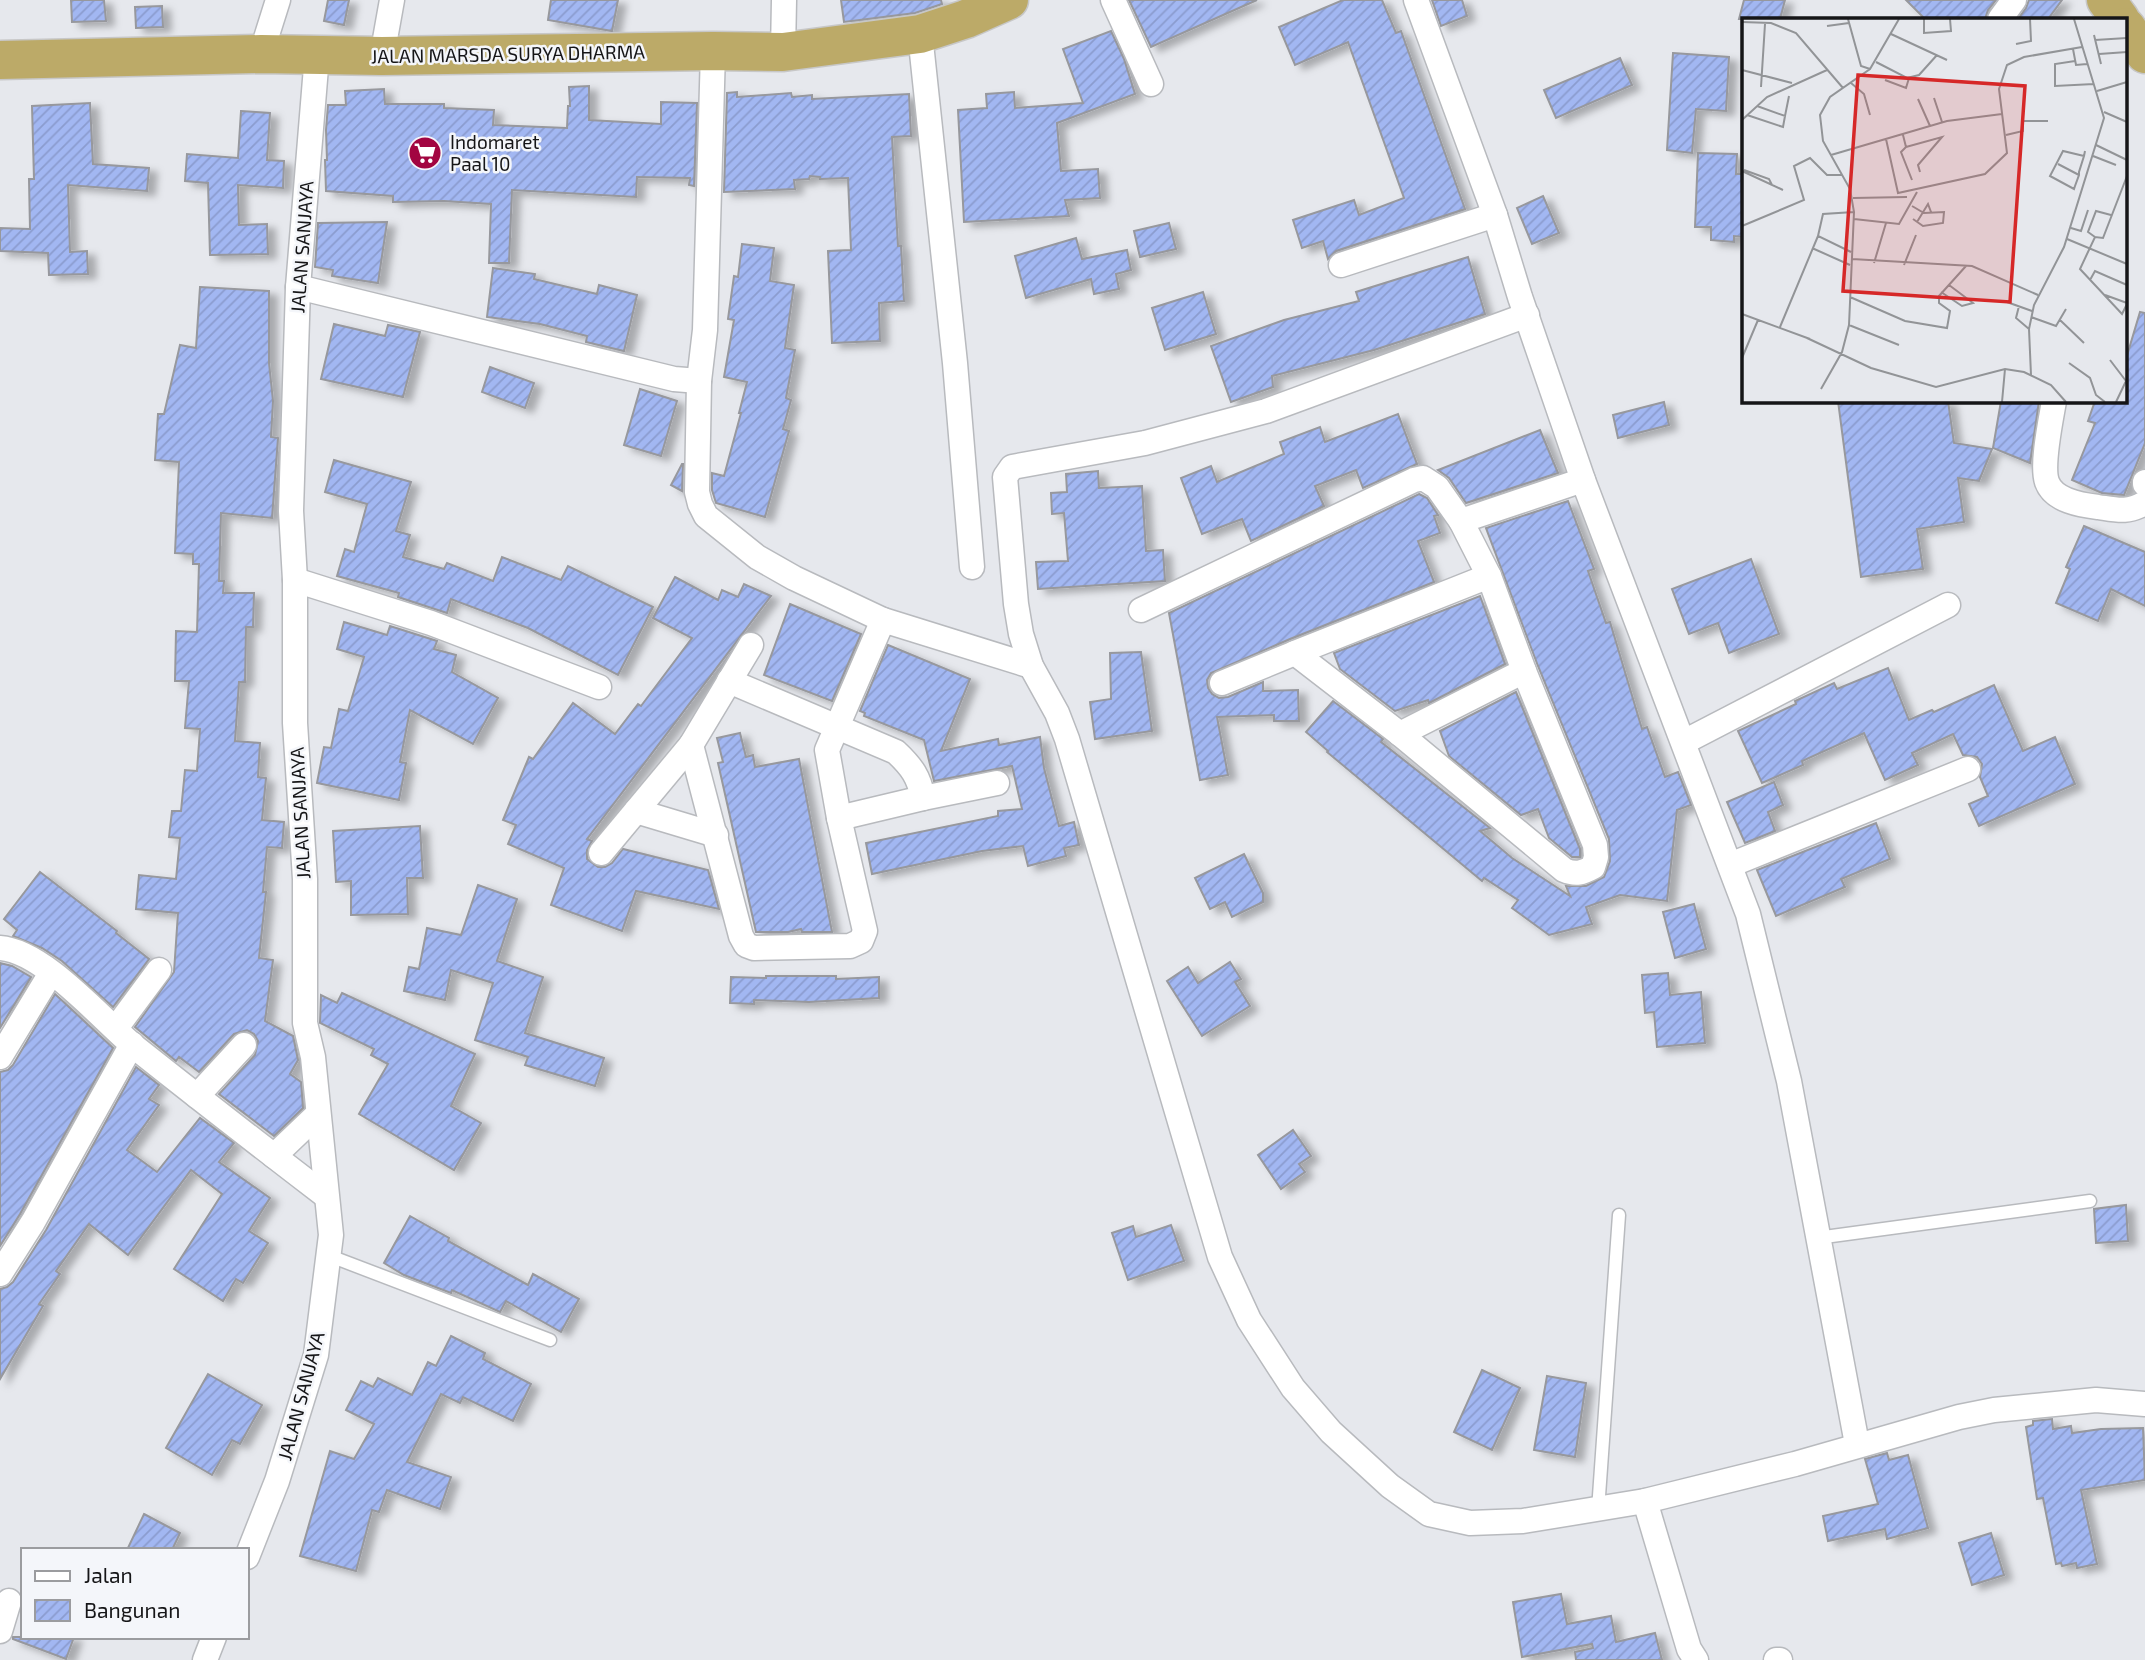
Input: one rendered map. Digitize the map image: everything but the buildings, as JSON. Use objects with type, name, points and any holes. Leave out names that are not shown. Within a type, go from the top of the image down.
[{"type":"highway","name":"JALAN MARSDA SURYA DHARMA","points":[[0,60],[261,54],[382,56],[783,52],[920,34],[966,19],[1009,0]]},
{"type":"highway","points":[[2106,0],[2119,18]]},
{"type":"highway","points":[[2128,30],[2145,54]]},
{"type":"street","points":[[261,54],[278,0]]},
{"type":"street","points":[[382,56],[392,0]]},
{"type":"street","points":[[783,0],[783,52]]},
{"type":"street","points":[[1113,0],[1151,84]]},
{"type":"street","points":[[1416,0],[1495,215],[1583,480],[1748,914],[1789,1081],[1857,1444]]},
{"type":"street","points":[[2001,18],[2014,0]]},
{"type":"street","points":[[920,34],[955,363],[972,567]]},
{"type":"street","points":[[713,51],[705,330],[699,381],[697,492],[706,516],[757,557],[883,620],[1031,666]]},
{"type":"street","name":"JALAN SANJAYA","points":[[248,1555],[278,1481],[316,1355],[331,1235],[313,1057],[305,1023],[305,879],[295,723],[295,580],[291,511],[298,287],[317,55]]},
{"type":"street","points":[[1341,265],[1495,215]]},
{"type":"street","points":[[298,287],[674,379],[699,381]]},
{"type":"street","points":[[1527,316],[1265,411],[1145,443],[1012,467],[1005,477],[1016,604],[1031,666],[1058,713],[1067,739],[1220,1257],[1249,1320],[1293,1388],[1331,1432],[1390,1486],[1429,1514],[1470,1523],[1523,1521],[1645,1501],[1994,1410],[2096,1400],[2145,1404]]},
{"type":"street","points":[[2054,402],[2045,470],[2047,483],[2059,496],[2077,505],[2132,510],[2145,503]]},
{"type":"street","points":[[1141,610],[1423,478],[1437,487],[1461,521],[1489,576],[1524,671],[1595,845],[1593,867],[1574,874],[1564,870],[1400,734],[1295,653]]},
{"type":"street","points":[[1461,521],[1583,480]]},
{"type":"street","points":[[1222,683],[1489,576]]},
{"type":"street","points":[[295,580],[431,623],[600,687]]},
{"type":"street","points":[[1684,742],[1948,605]]},
{"type":"street","points":[[691,745],[741,936],[746,945],[754,948],[850,946],[861,941],[865,930],[826,758],[827,750],[883,620]]},
{"type":"street","points":[[601,853],[691,745],[751,645]]},
{"type":"street","points":[[1400,734],[1524,671]]},
{"type":"street","points":[[729,681],[896,752],[919,778],[923,798]]},
{"type":"street","points":[[1730,865],[1968,769]]},
{"type":"street","points":[[839,818],[997,783]]},
{"type":"street","points":[[636,811],[716,835]]},
{"type":"street","points":[[0,948],[14,949],[51,973],[197,1096],[326,1196]]},
{"type":"street","points":[[0,1274],[33,1222],[159,970]]},
{"type":"street","points":[[0,1056],[51,973]]},
{"type":"street","points":[[197,1096],[244,1045]]},
{"type":"street","points":[[274,1156],[318,1114]]},
{"type":"street","points":[[1645,1501],[1689,1649],[1696,1660]]},
{"type":"street","points":[[0,1631],[9,1601]]},
{"type":"street","points":[[205,1660],[214,1639]]},
{"type":"lane","points":[[1817,1238],[2090,1201]]},
{"type":"lane","points":[[1598,1510],[1619,1215]]},
{"type":"lane","points":[[330,1256],[550,1340]]},
{"type":"place","name":"Indomaret Paal 10","points":[[425,153]]}]
